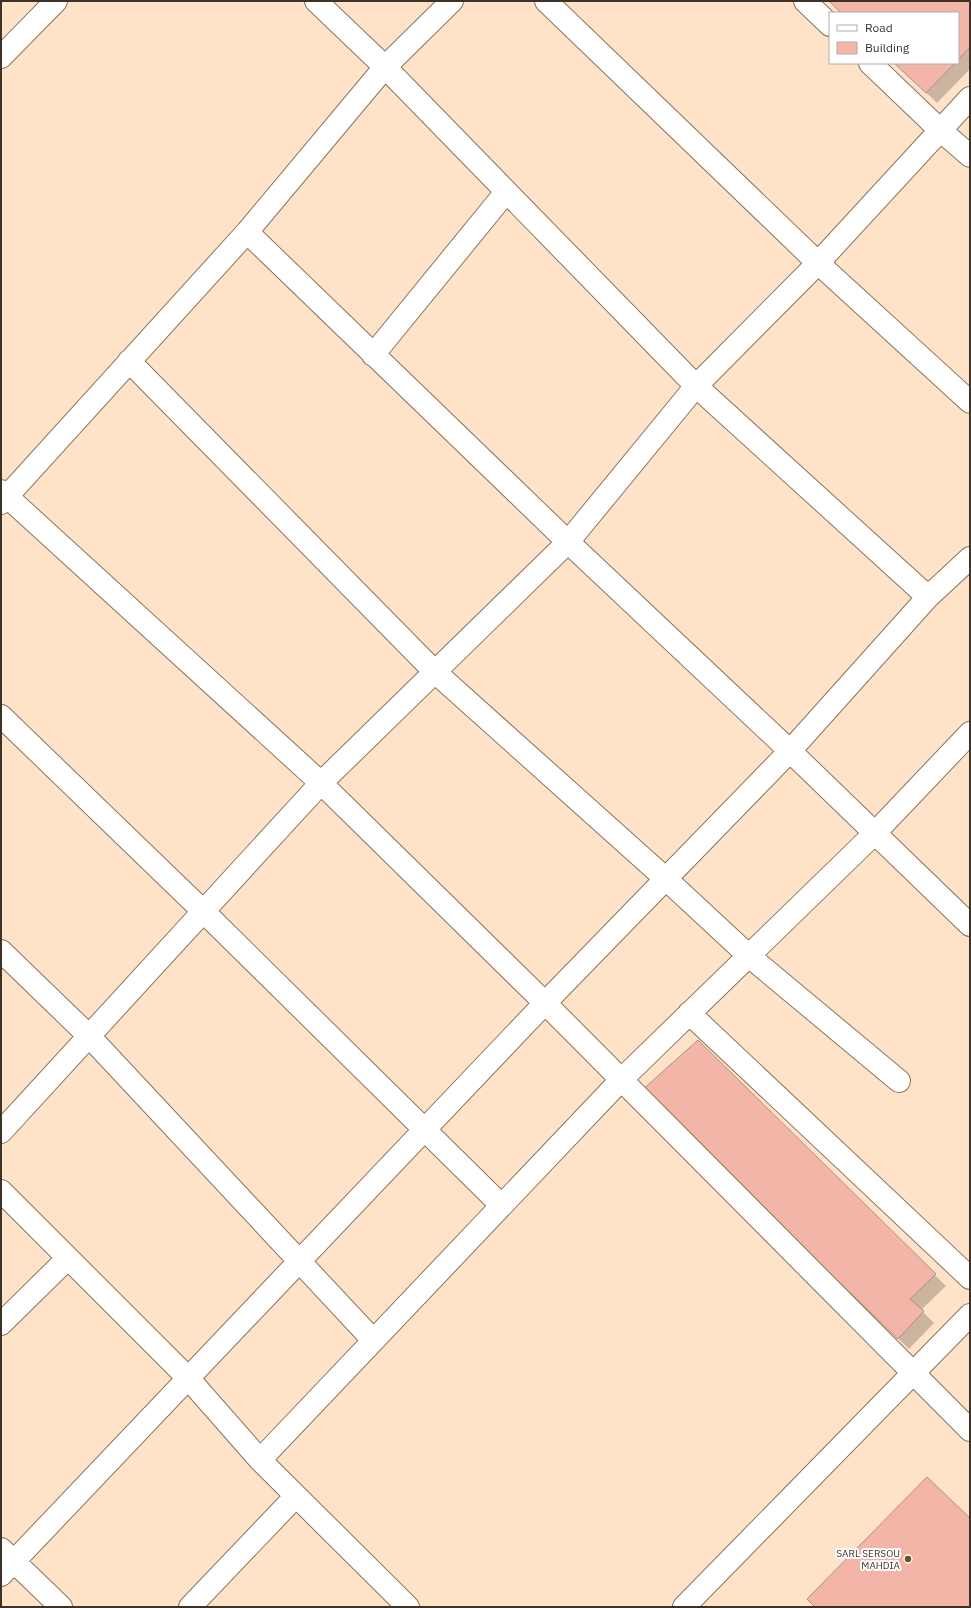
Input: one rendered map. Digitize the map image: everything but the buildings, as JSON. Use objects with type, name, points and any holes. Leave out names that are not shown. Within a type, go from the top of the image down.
[{"type":"street","points":[[1,57],[56,1]]},
{"type":"street","points":[[316,1],[385,67],[696,386],[928,597]]},
{"type":"street","points":[[452,1],[385,67],[247,232],[3,497],[321,783],[545,1003],[970,1430]]},
{"type":"street","points":[[546,1],[818,263],[970,402]]},
{"type":"street","points":[[805,1],[829,24]]},
{"type":"street","points":[[871,64],[940,130],[970,156]]},
{"type":"street","points":[[1,1132],[321,783],[568,542],[696,386],[818,263],[970,98]]},
{"type":"street","points":[[373,355],[506,192]]},
{"type":"street","points":[[247,232],[568,542],[790,751],[970,925]]},
{"type":"street","points":[[129,361],[435,672],[666,879],[748,956],[899,1081]]},
{"type":"street","points":[[61,1607],[5,1562],[188,1378],[545,1003],[790,751],[928,597],[970,558]]},
{"type":"street","points":[[1,716],[203,911],[501,1205]]},
{"type":"street","points":[[260,1460],[621,1080],[875,833],[970,733]]},
{"type":"street","points":[[1,951],[90,1036],[373,1340]]},
{"type":"street","points":[[689,1013],[970,1278]]},
{"type":"street","points":[[1,1191],[188,1378],[260,1460],[408,1607]]},
{"type":"street","points":[[1,1324],[68,1258]]},
{"type":"street","points":[[684,1607],[970,1315]]},
{"type":"street","points":[[190,1607],[296,1496]]},
{"type":"place","name":"SARL SERSOU MAHDIA","points":[[908,1559]]}]
